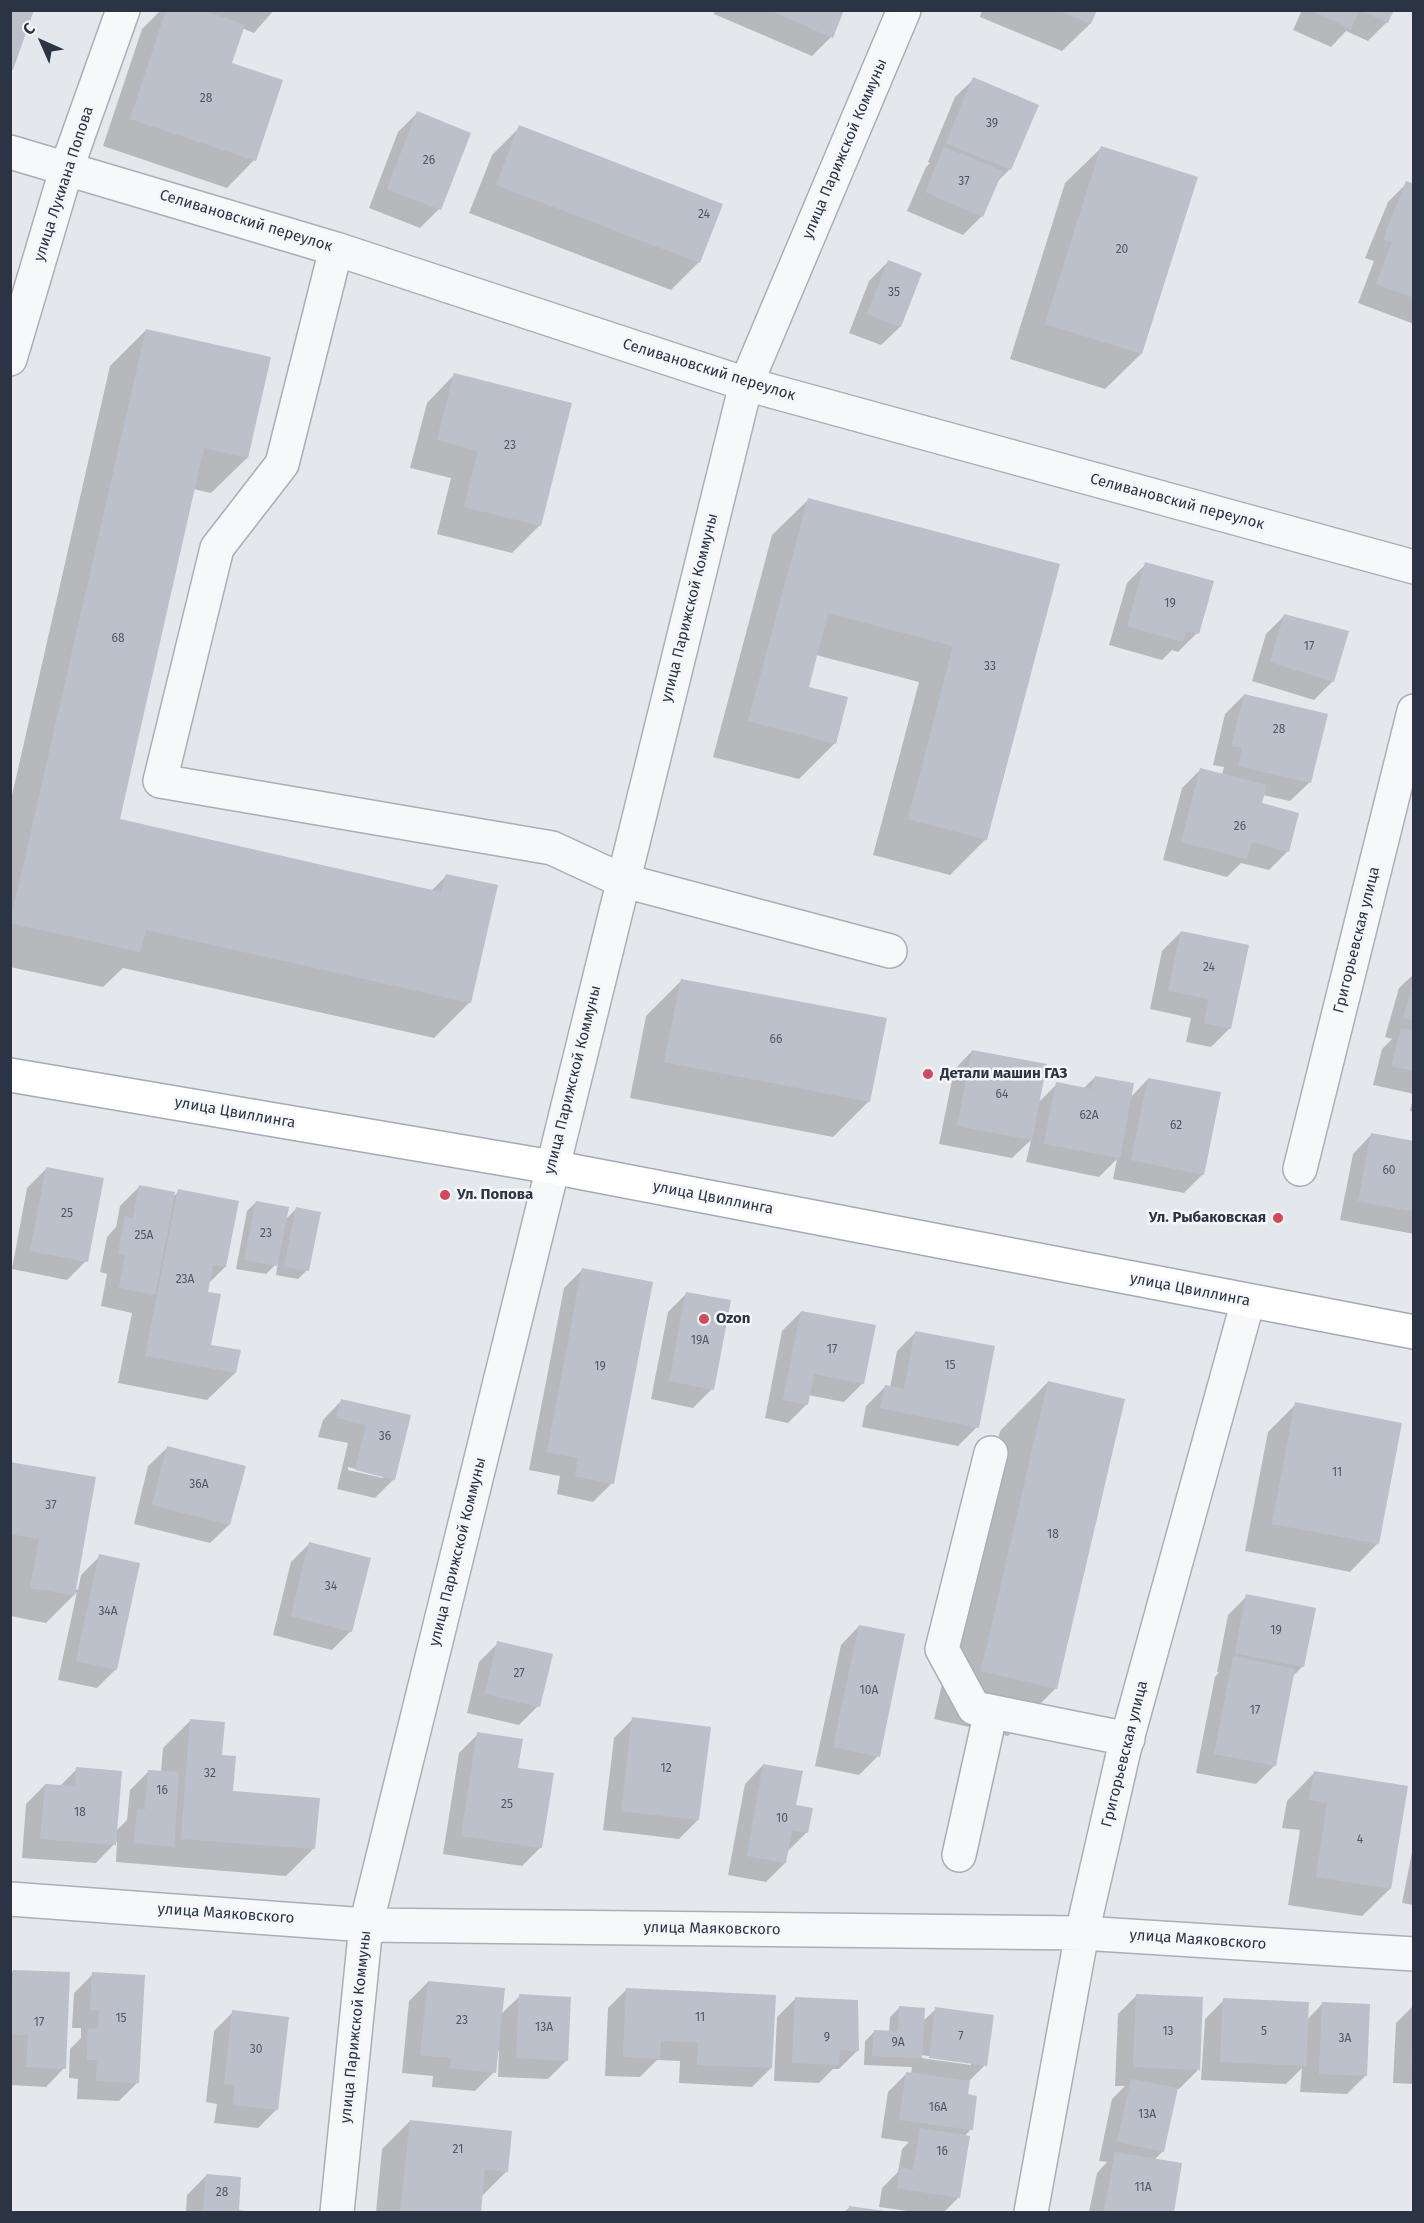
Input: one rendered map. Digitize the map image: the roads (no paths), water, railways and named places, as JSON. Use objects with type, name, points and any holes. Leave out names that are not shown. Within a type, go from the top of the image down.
[{"type":"main road","name":"улица Цвиллинга","points":[[10,1075],[552,1167],[1413,1332]]},
{"type":"street","name":"улица Лукиана Попова","points":[[10,359],[67,167],[123,10]]},
{"type":"street","name":"улица Парижской Коммуны","points":[[337,2212],[366,1925],[621,880],[746,384],[904,10]]},
{"type":"street","name":"Селивановский переулок","points":[[10,152],[67,167],[336,249],[746,384],[1413,567]]},
{"type":"street","points":[[336,249],[282,464],[217,548],[160,781],[552,848],[621,880],[890,951]]},
{"type":"street","name":"Григорьевская улица","points":[[1300,1169],[1413,711]]},
{"type":"street","name":"Григорьевская улица","points":[[1031,2212],[1082,1933],[1128,1739],[1248,1301]]},
{"type":"street","points":[[991,1453],[942,1649],[974,1708],[1128,1739]]},
{"type":"street","points":[[959,1855],[991,1711]]},
{"type":"street","name":"улица Маяковского","points":[[10,1899],[366,1925],[1082,1933],[1413,1954]]},
{"type":"place","name":"Детали машин ГАЗ","points":[[928,1074]]},
{"type":"place","name":"Ул. Попова","points":[[445,1195]]},
{"type":"place","name":"Ул. Рыбаковская","points":[[1278,1218]]},
{"type":"place","name":"Ozon","points":[[704,1319]]}]
